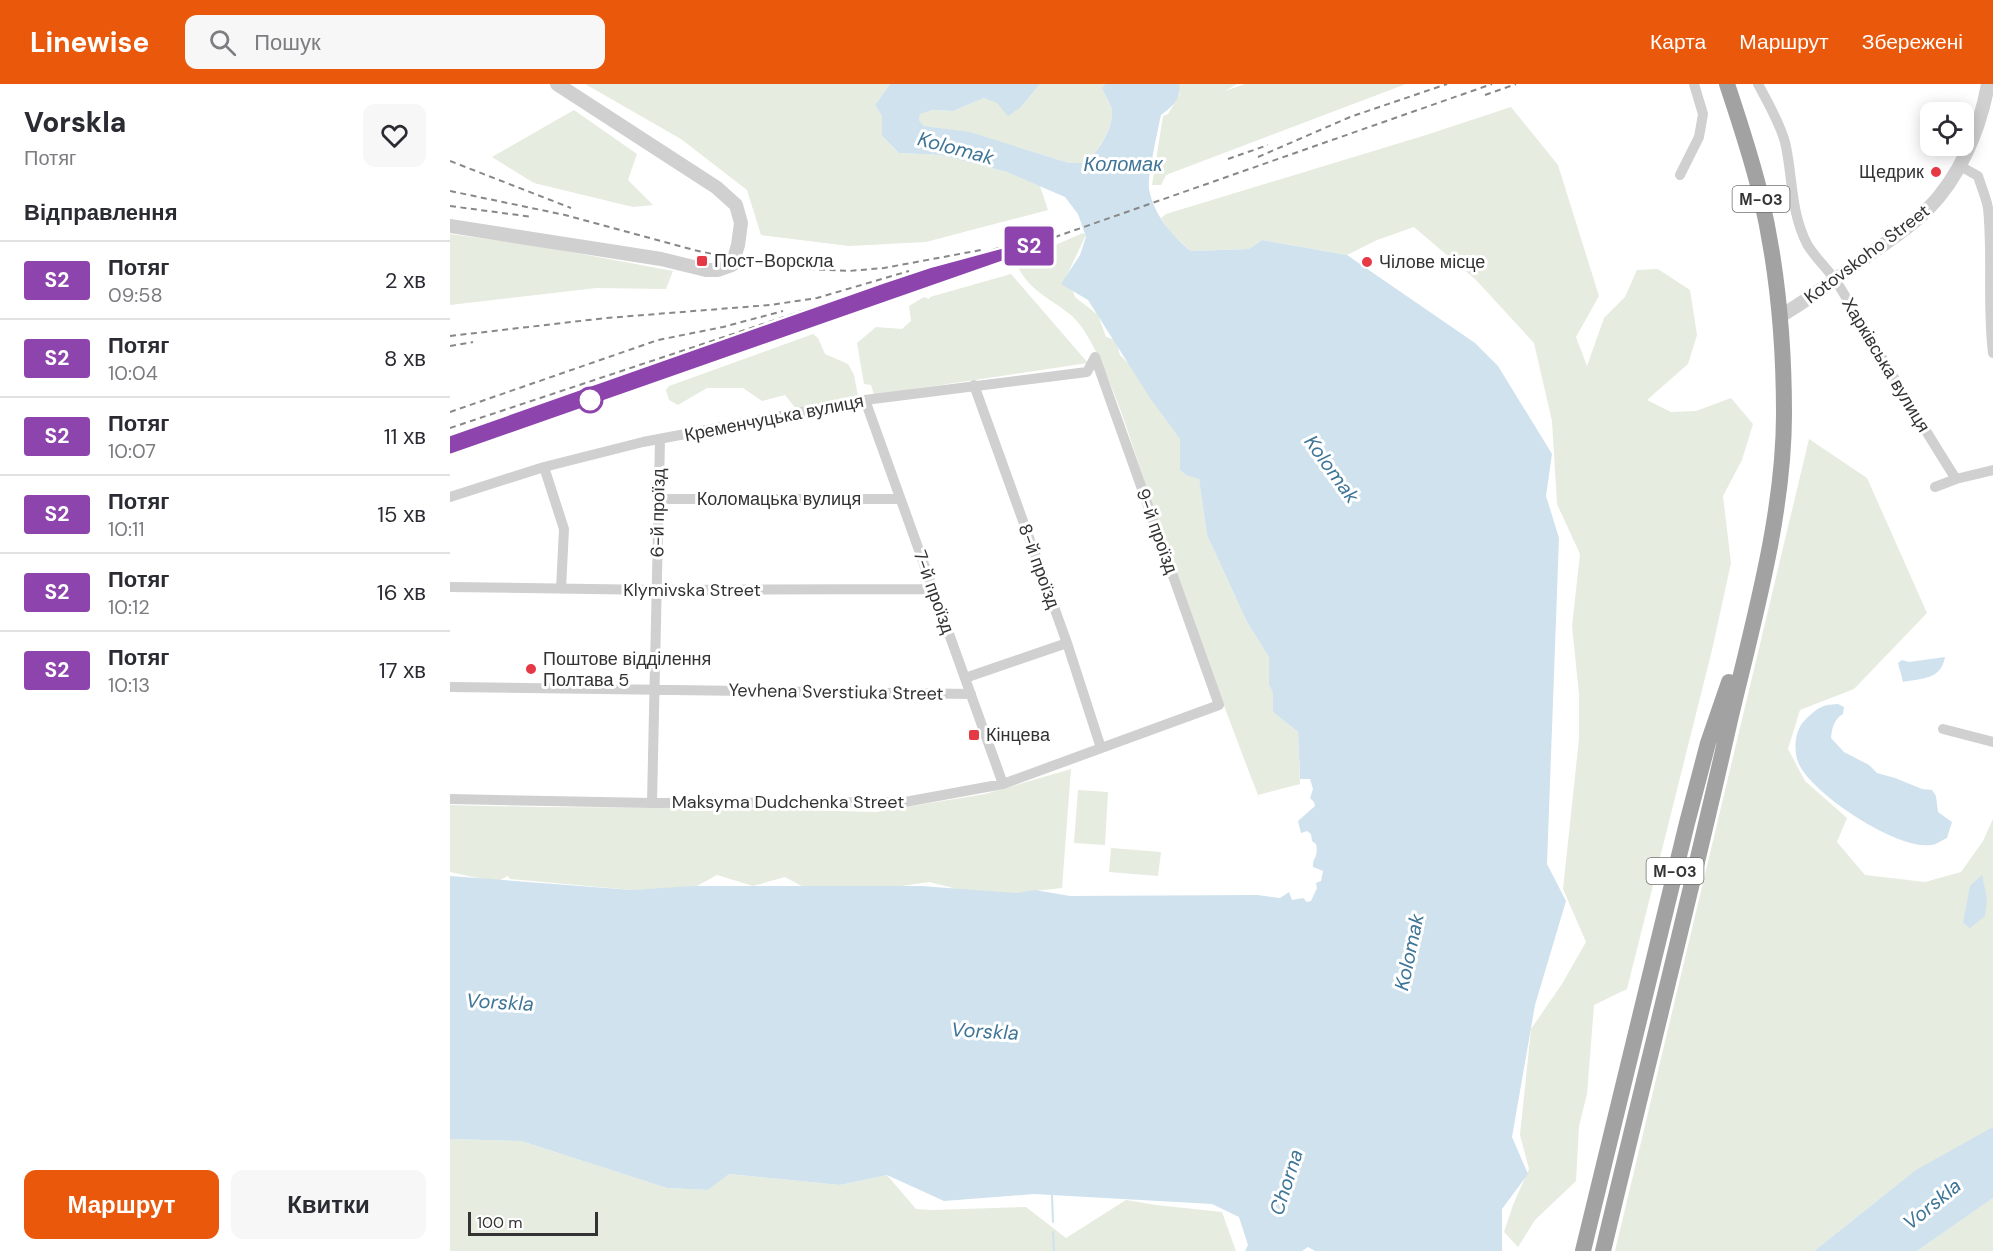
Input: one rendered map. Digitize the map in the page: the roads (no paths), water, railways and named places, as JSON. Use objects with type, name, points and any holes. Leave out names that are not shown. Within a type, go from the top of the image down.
[{"type":"highway","name":"М-03","points":[[1603,1251],[1757,602],[1779,493],[1784,414],[1775,279],[1760,195],[1727,84]]},
{"type":"highway","name":"М-03","points":[[1583,1251],[1708,743],[1757,602]]},
{"type":"street","points":[[450,226],[662,259],[706,270],[725,269],[732,265],[741,223],[736,205],[716,187],[557,84]]},
{"type":"street","points":[[1680,175],[1699,137],[1703,114],[1694,84]]},
{"type":"street","name":"Харківська вулиця","points":[[1758,84],[1776,118],[1785,142],[1793,202],[1808,246],[1835,280],[1956,479]]},
{"type":"street","name":"Kotovskoho Street","points":[[1779,317],[1805,302],[1926,211],[1960,166],[1985,104],[1988,84]]},
{"type":"street","points":[[1960,166],[1978,176],[1988,206],[1992,260],[1990,334],[1993,353]]},
{"type":"street","name":"Кременчуцька вулиця","points":[[450,497],[544,467],[643,442],[865,400],[1087,372],[1095,357]]},
{"type":"street","name":"9-й проїзд","points":[[1095,357],[1219,705]]},
{"type":"street","name":"8-й проїзд","points":[[974,385],[1101,748]]},
{"type":"street","name":"7-й проїзд","points":[[865,400],[1003,784]]},
{"type":"street","name":"6-й проїзд","points":[[652,803],[660,440]]},
{"type":"street","points":[[544,467],[564,529],[561,589]]},
{"type":"street","points":[[1935,487],[1993,470]]},
{"type":"street","name":"Коломацька вулиця","points":[[657,499],[900,499]]},
{"type":"street","name":"Klymivska Street","points":[[450,587],[656,590],[933,589]]},
{"type":"street","name":"Yevhena Sverstiuka Street","points":[[965,678],[1066,643]]},
{"type":"street","name":"Yevhena Sverstiuka Street","points":[[450,687],[970,693]]},
{"type":"street","name":"Maksyma Dudchenka Street","points":[[450,799],[652,803],[905,802],[1003,784],[1219,705]]},
{"type":"street","points":[[1943,729],[1993,742]]},
{"type":"water","points":[[890,84],[1040,84],[1021,107],[1008,116],[997,103],[984,98],[953,111],[933,110],[920,114],[919,120],[924,126],[970,132],[1069,163],[1085,163],[1103,141],[1111,121],[1111,108],[1102,88],[1105,84],[1179,84],[1178,98],[1161,115],[1149,184],[1151,198],[1159,216],[1177,238],[1191,251],[1249,249],[1262,240],[1347,255],[1475,343],[1498,366],[1552,454],[1546,496],[1559,538],[1547,864],[1566,901],[1535,1005],[1512,1137],[1528,1174],[1502,1209],[1502,1251],[1315,1251],[1308,1247],[1302,1251],[1245,1251],[1248,1245],[1239,1217],[1212,1204],[1034,1194],[944,1201],[887,1175],[840,1185],[729,1174],[708,1190],[667,1188],[521,1141],[450,1139],[450,876],[632,890],[693,886],[921,886],[1016,893],[1035,890],[1070,896],[1257,895],[1280,898],[1289,892],[1292,900],[1303,898],[1307,902],[1311,901],[1317,888],[1316,883],[1321,881],[1323,871],[1313,867],[1317,852],[1316,844],[1307,831],[1301,833],[1298,821],[1315,806],[1310,798],[1313,789],[1310,779],[1300,779],[1298,732],[1273,712],[1273,693],[1269,685],[1269,657],[1247,622],[1207,535],[1199,479],[1186,475],[1180,470],[1180,439],[1150,398],[1088,300],[1061,284],[1080,255],[1086,237],[1078,214],[1065,197],[1007,172],[941,155],[899,153],[882,136],[882,116],[875,105]]},
{"type":"water","points":[[1945,657],[1943,665],[1930,677],[1903,682],[1898,663],[1902,660],[1909,662]]},
{"type":"water","points":[[1838,704],[1844,707],[1843,714],[1834,724],[1831,738],[1844,752],[1869,765],[1877,773],[1922,789],[1932,790],[1936,796],[1938,812],[1952,822],[1947,838],[1931,845],[1916,844],[1877,829],[1836,803],[1806,775],[1798,762],[1796,751],[1799,728],[1817,709]]},
{"type":"water","points":[[1982,875],[1987,899],[1985,916],[1970,928],[1963,923],[1970,886]]},
{"type":"water","name":"Vorskla","points":[[1993,1127],[1993,1198],[1917,1251],[1814,1251],[1916,1170]]},
{"type":"waterway","points":[[1052,1195],[1053,1222]]},
{"type":"waterway","points":[[1053,1232],[1054,1251]]},
{"type":"railway","points":[[1258,157],[1350,117],[1447,84]]},
{"type":"railway","points":[[450,449],[1492,84]]},
{"type":"railway","points":[[1485,95],[1516,84]]},
{"type":"railway","points":[[1228,159],[1268,145]]},
{"type":"railway","points":[[450,161],[571,208]]},
{"type":"railway","points":[[450,191],[565,215],[694,250],[774,267],[849,271],[884,268],[981,250]]},
{"type":"railway","points":[[450,206],[533,217]]},
{"type":"railway","points":[[973,257],[1055,228]]},
{"type":"railway","points":[[450,336],[606,318],[770,305],[817,298],[909,271]]},
{"type":"railway","points":[[850,296],[885,288]]},
{"type":"railway","points":[[450,428],[826,303]]},
{"type":"railway","points":[[450,412],[658,340],[723,327],[783,311]]},
{"type":"railway","points":[[450,346],[473,342]]},
{"type":"train","name":"S2","points":[[450,441],[885,288],[933,272],[1030,246],[450,449]]},
{"type":"place","name":"Щедрик","points":[[1936,172]]},
{"type":"place","name":"Пост-Ворскла","points":[[702,261]]},
{"type":"place","name":"Чілове місце","points":[[1367,262]]},
{"type":"place","name":"Поштове відділення Полтава 5","points":[[531,669]]},
{"type":"place","name":"Кінцева","points":[[974,735]]},
{"type":"water label","name":"Kolomak","points":[[956,148]]},
{"type":"water label","name":"Коломак","points":[[1123,164]]},
{"type":"water label","name":"Kolomak","points":[[1332,469]]},
{"type":"water label","name":"Kolomak","points":[[1409,952]]},
{"type":"water label","name":"Chorna","points":[[1286,1182]]}]
